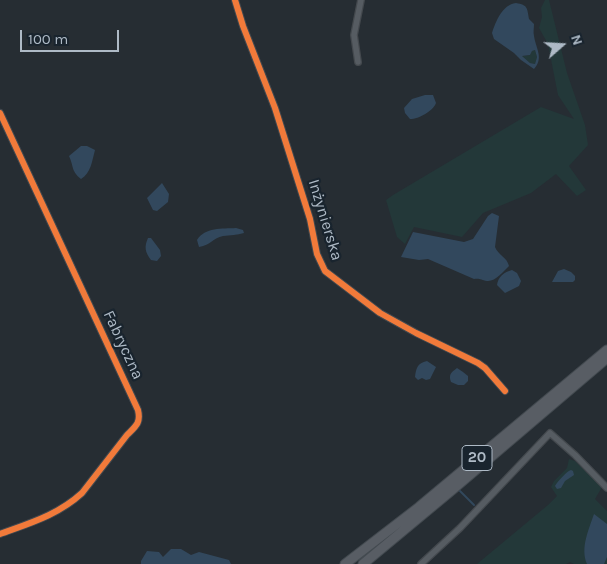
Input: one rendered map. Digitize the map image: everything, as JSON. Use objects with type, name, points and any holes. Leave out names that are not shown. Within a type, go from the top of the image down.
[{"type":"main road","name":"20","points":[[345,564],[419,507],[607,350]]},
{"type":"main road","name":"20","points":[[362,564],[607,358]]},
{"type":"street","name":"Inżynierska","points":[[235,0],[243,26],[275,108],[310,219],[317,254],[325,271],[380,313],[478,363],[485,368],[504,391]]},
{"type":"street","points":[[358,62],[354,35],[361,0]]},
{"type":"street","name":"Fabryczna","points":[[0,113],[140,417],[136,426],[77,498],[55,513],[0,534]]},
{"type":"street","points":[[421,564],[460,528],[550,433],[575,455],[607,488]]},
{"type":"green space","points":[[545,0],[549,0],[567,73],[585,125],[588,145],[569,166],[586,190],[577,196],[556,174],[531,193],[483,213],[462,237],[414,227],[405,244],[397,237],[386,200],[541,107],[574,119],[558,95],[548,44],[539,28],[542,17],[541,8]]},
{"type":"green space","points":[[535,50],[537,57],[535,64],[530,63],[521,55],[530,55]]},
{"type":"green space","points":[[569,459],[575,461],[602,487],[595,499],[607,511],[607,564],[574,564],[570,562],[566,564],[477,564],[557,496],[551,487],[554,481],[567,468]]},
{"type":"water","points":[[516,3],[525,6],[529,19],[534,24],[539,57],[534,69],[494,39],[492,33],[498,19],[503,10]],"holes":[[[535,50],[537,57],[535,64],[530,63],[522,56],[530,55]]]},
{"type":"water","points":[[433,95],[436,103],[425,114],[410,119],[405,113],[404,108],[412,99]]},
{"type":"water","points":[[81,146],[87,146],[95,150],[89,170],[81,179],[74,171],[69,156]]},
{"type":"water","points":[[162,183],[169,194],[168,202],[157,211],[153,210],[147,198]]},
{"type":"water","points":[[492,213],[499,216],[495,247],[509,266],[493,280],[474,279],[428,259],[419,260],[401,257],[413,232],[464,242],[473,239]]},
{"type":"water","points":[[236,228],[243,230],[244,233],[223,236],[199,247],[197,240],[204,233]]},
{"type":"water","points":[[148,238],[151,238],[160,250],[161,256],[157,261],[151,260],[146,252]]},
{"type":"water","points":[[564,269],[575,276],[575,280],[573,282],[552,282],[558,271]]},
{"type":"water","points":[[512,270],[517,273],[521,281],[519,286],[505,293],[497,285],[502,275]]},
{"type":"water","points":[[427,361],[436,367],[430,379],[422,378],[418,380],[415,377],[416,371],[421,363]]},
{"type":"water","points":[[457,368],[468,376],[468,381],[464,385],[451,382],[450,375]]},
{"type":"water","points":[[571,470],[574,475],[565,481],[561,488],[557,489],[556,484]]},
{"type":"water","points":[[594,514],[607,524],[607,557],[604,564],[587,564],[585,558],[586,539]]},
{"type":"water","points":[[171,549],[181,549],[191,555],[199,552],[229,560],[231,564],[141,564],[147,551],[159,552],[163,557]]},
{"type":"waterway","points":[[460,491],[474,505]]},
{"type":"cycle path","points":[[235,0],[243,26],[275,108],[310,219],[317,254],[325,271],[380,313],[478,363],[485,368],[505,391]]},
{"type":"cycle path","points":[[0,113],[138,410],[139,418],[135,427],[82,493],[73,501],[53,513],[0,534]]}]
